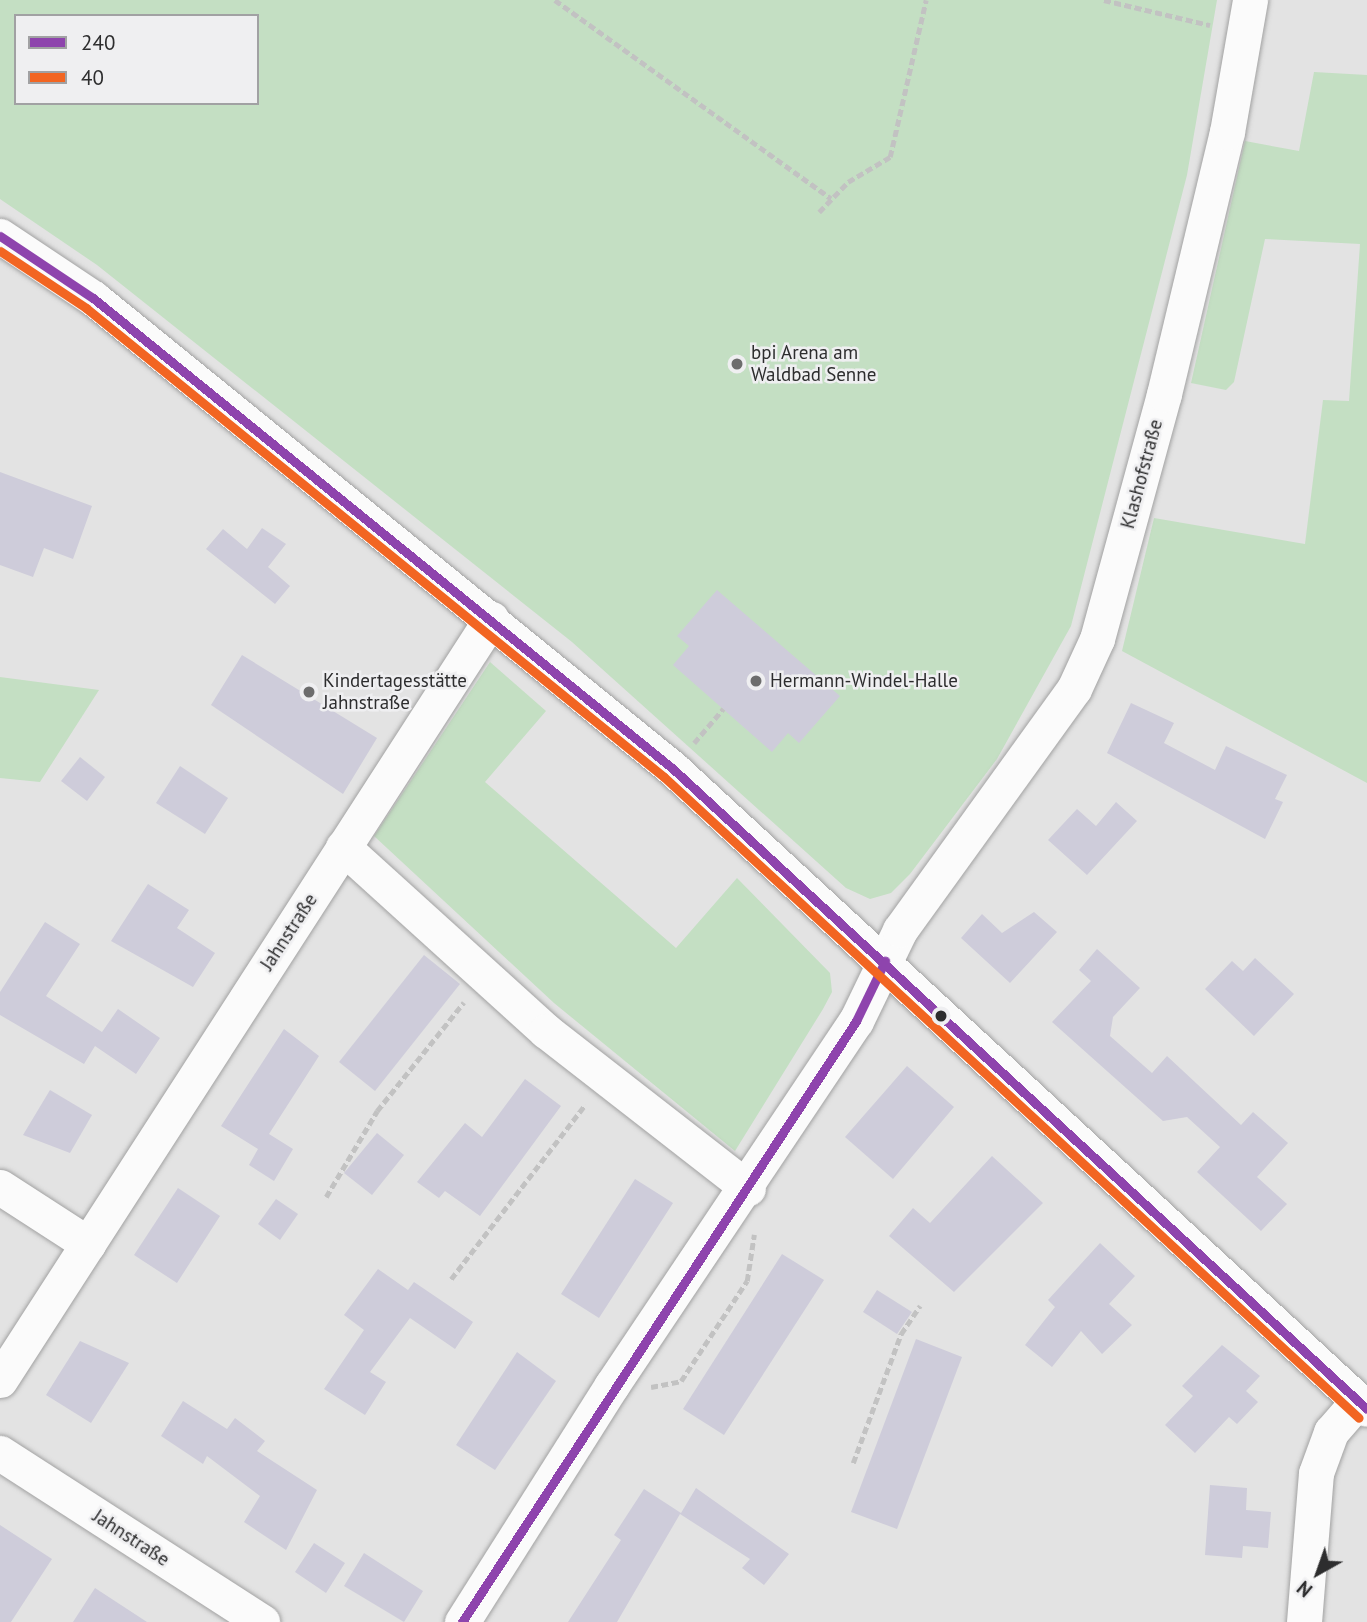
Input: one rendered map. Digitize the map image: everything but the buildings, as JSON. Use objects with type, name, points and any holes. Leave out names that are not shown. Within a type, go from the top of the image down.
[{"type":"street","name":"Klashofstraße","points":[[462,1622],[612,1385],[748,1188],[856,1021],[885,961],[917,907],[1046,735],[1097,639],[1192,281],[1247,16]]},
{"type":"street","points":[[0,236],[93,298],[672,768],[885,961],[1362,1405],[1331,1432],[1316,1473],[1304,1622]]},
{"type":"street","name":"Jahnstraße","points":[[0,1380],[491,619]]},
{"type":"street","points":[[344,847],[604,1081],[748,1188]]},
{"type":"street","points":[[0,1187],[88,1244]]},
{"type":"street","name":"Jahnstraße","points":[[0,1453],[262,1622]]},
{"type":"path","points":[[555,0],[831,198]]},
{"type":"path","points":[[819,212],[831,198],[890,157],[926,0]]},
{"type":"path","points":[[1104,0],[1247,16]]},
{"type":"path","points":[[672,768],[723,709]]},
{"type":"path","points":[[326,1197],[377,1111],[486,974]]},
{"type":"path","points":[[451,1279],[604,1081]]},
{"type":"path","points":[[612,1385],[664,1388],[681,1381],[747,1281],[755,1239],[748,1188]]},
{"type":"path","points":[[853,1463],[901,1334],[920,1306]]},
{"type":"green space","name":"bpi Arena am Waldbad Senne","points":[[0,0],[1217,0],[1187,175],[1071,626],[997,759],[910,874],[891,893],[870,899],[846,888],[572,642],[97,265],[0,199]]},
{"type":"green space","points":[[1314,72],[1367,75],[1367,783],[1122,651],[1154,518],[1305,544],[1323,400],[1349,401],[1360,244],[1265,239],[1234,382],[1226,390],[1191,383],[1245,141],[1299,151]]},
{"type":"green space","points":[[490,662],[546,711],[485,782],[676,948],[737,878],[830,973],[832,992],[823,1009],[735,1151],[554,1003],[374,836]]},
{"type":"green space","points":[[0,677],[99,690],[40,782],[0,778]]},
{"type":"transit line","name":"240","points":[[0,236],[93,298],[672,768],[1367,1409]]},
{"type":"transit line","name":"40","points":[[0,251],[86,308],[664,777],[1359,1418]]},
{"type":"transit line","name":"240","points":[[462,1622],[856,1021],[885,961]]},
{"type":"place","name":"bpi Arena am Waldbad Senne","points":[[737,364]]},
{"type":"place","name":"Hermann-Windel-Halle","points":[[756,681]]},
{"type":"place","name":"Kindertagesstätte Jahnstraße","points":[[309,692]]}]
